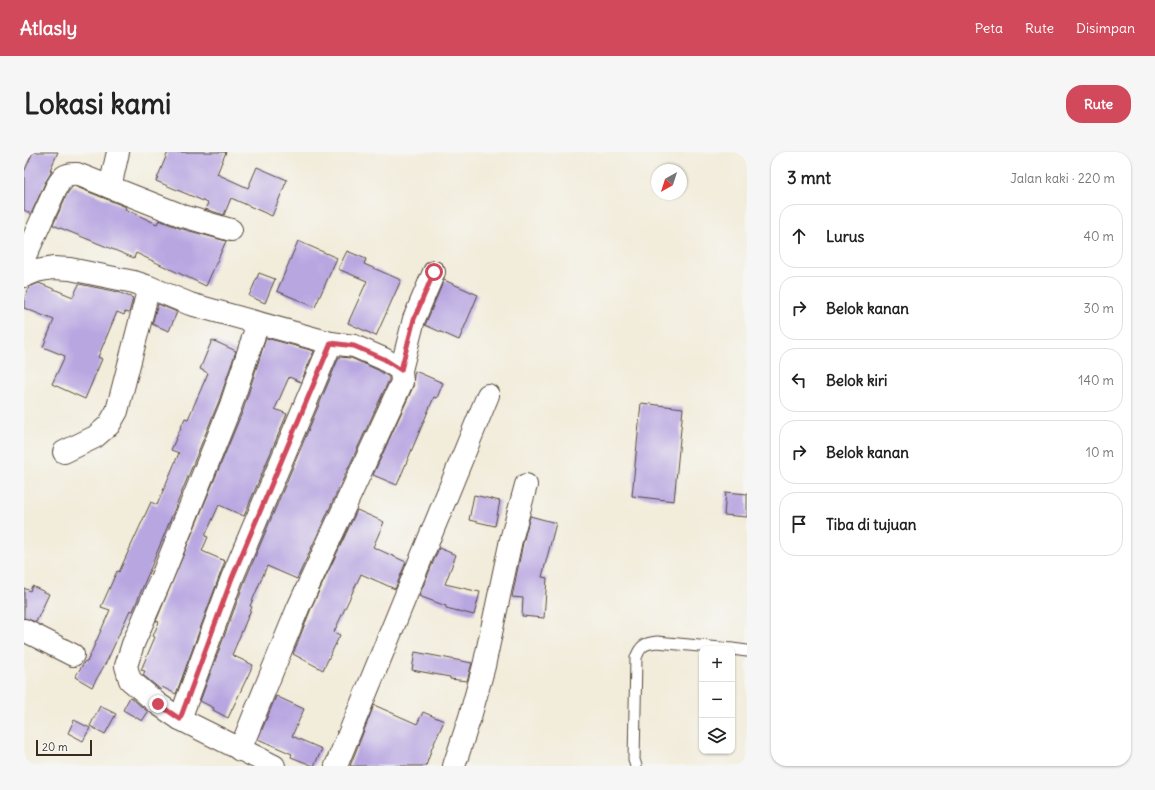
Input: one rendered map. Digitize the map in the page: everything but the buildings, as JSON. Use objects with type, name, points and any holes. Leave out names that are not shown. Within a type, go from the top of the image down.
[{"type":"street","points":[[110,188],[118,152]]},
{"type":"street","points":[[24,259],[61,178],[69,174],[77,174],[183,216],[231,230]]},
{"type":"street","points":[[24,276],[36,270],[53,268],[70,269],[134,282],[190,304],[331,343],[354,346],[384,359],[401,370]]},
{"type":"street","points":[[240,750],[298,608],[402,382],[401,370],[414,319],[434,272]]},
{"type":"street","points":[[64,452],[95,437],[109,425],[117,411],[149,287]]},
{"type":"street","points":[[258,323],[231,405],[167,565],[133,644],[126,666],[130,680],[152,699],[180,719],[274,766]]},
{"type":"street","points":[[180,719],[232,578],[331,343]]},
{"type":"street","points":[[336,766],[488,396]]},
{"type":"street","points":[[454,766],[470,717],[484,666],[511,540],[526,485]]},
{"type":"street","points":[[24,630],[73,655]]},
{"type":"lane","points":[[636,766],[634,760],[636,658],[638,651],[643,645],[649,642],[700,646]]},
{"type":"lane","points":[[735,649],[747,650]]},
{"type":"route","points":[[158,704],[180,719],[232,578],[331,343],[354,346],[384,359],[401,370],[414,319],[434,272]]}]
